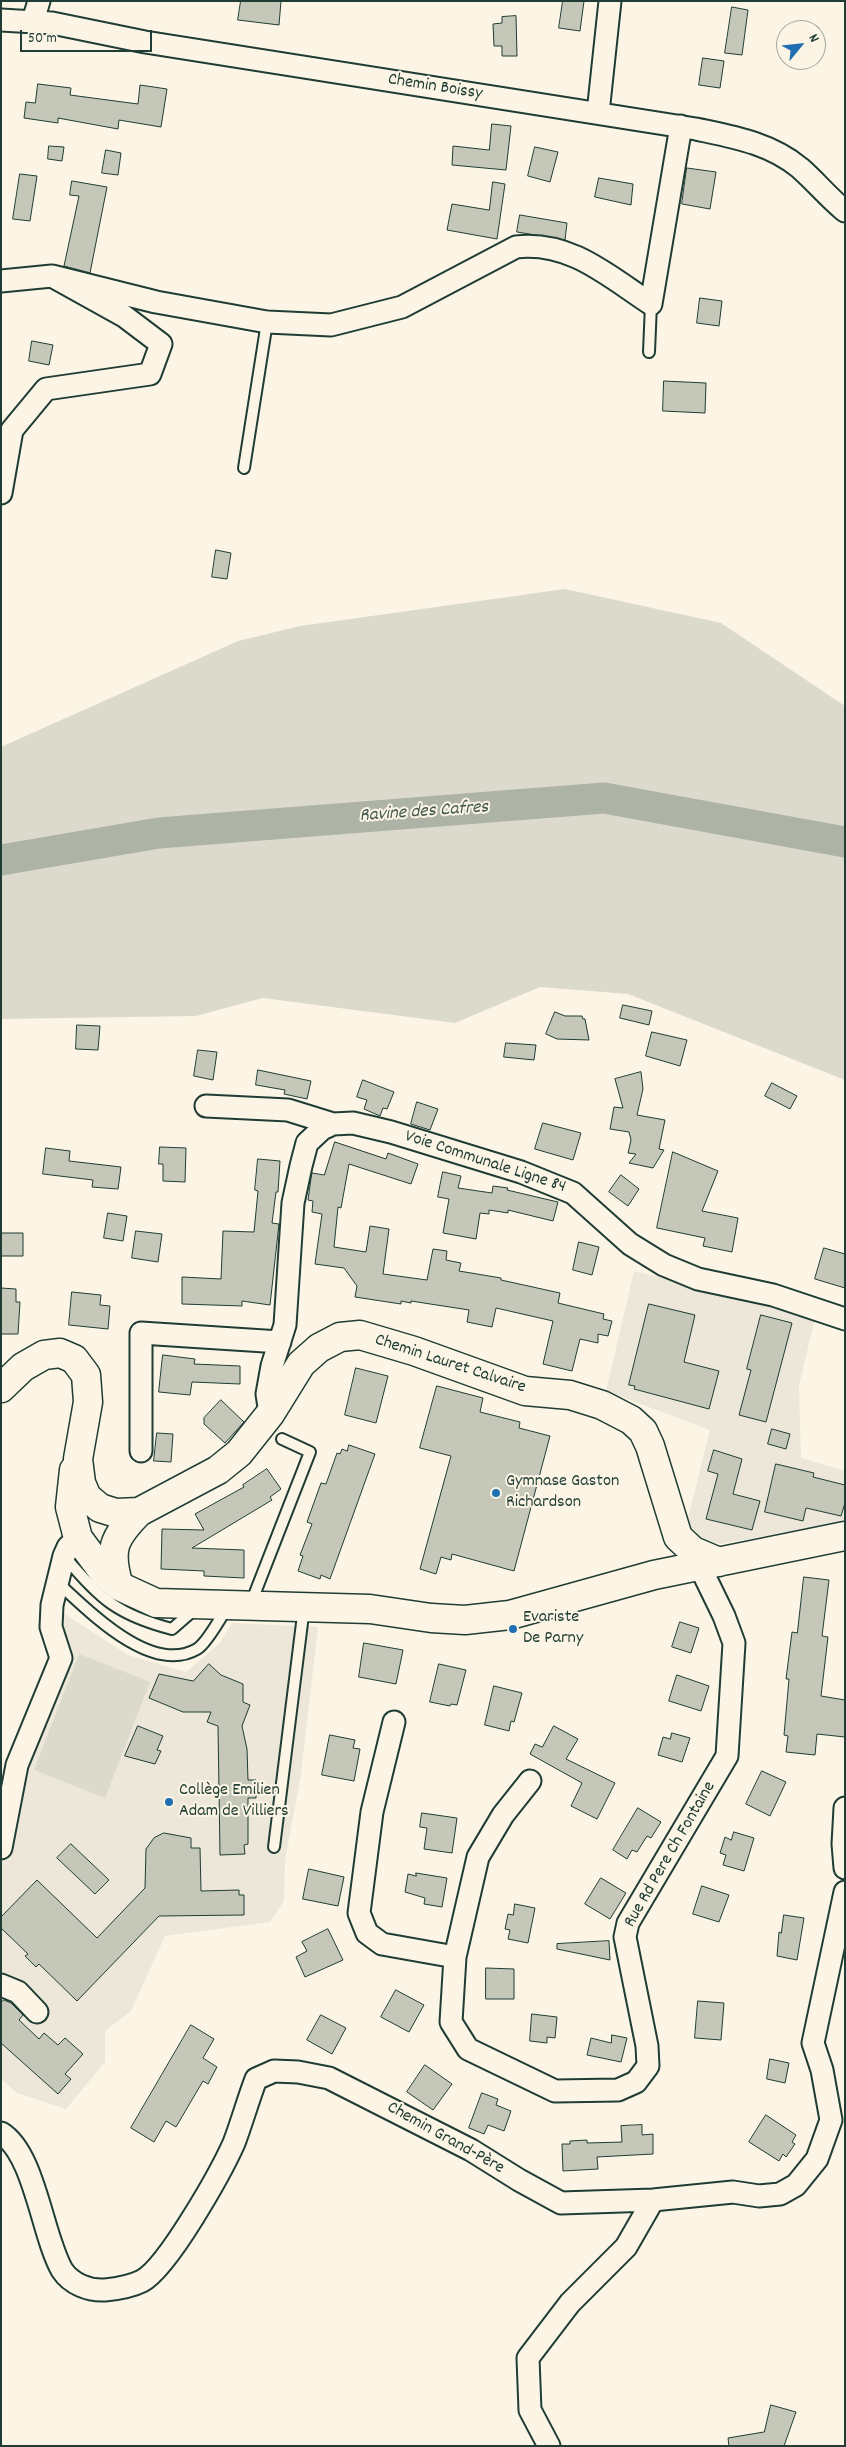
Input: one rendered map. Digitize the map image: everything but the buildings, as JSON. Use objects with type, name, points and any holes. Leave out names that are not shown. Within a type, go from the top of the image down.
[{"type":"main road","name":"Chemin Lauret Calvaire","points":[[128,1513],[218,1470],[239,1453],[270,1414],[301,1364],[319,1348],[340,1337],[360,1335],[414,1351],[525,1391],[570,1395],[614,1418],[631,1420],[643,1431],[650,1446],[678,1537]]},
{"type":"main road","points":[[1,1388],[23,1367],[44,1355],[60,1353],[74,1359],[86,1375],[88,1402],[78,1459],[73,1475],[70,1507],[71,1547],[119,1586],[156,1603],[370,1609],[431,1618],[465,1620],[510,1615],[654,1575],[845,1536]]},
{"type":"main road","points":[[78,1459],[81,1483],[87,1497],[100,1508],[128,1513]]},
{"type":"main road","points":[[71,1547],[128,1513]]},
{"type":"main road","points":[[119,1586],[113,1549],[128,1513]]},
{"type":"main road","points":[[654,1575],[667,1565],[673,1556],[678,1537],[693,1551],[711,1563]]},
{"type":"street","points":[[33,21],[39,1]]},
{"type":"street","points":[[598,113],[610,1]]},
{"type":"street","name":"Chemin Boissy","points":[[1,20],[52,23],[145,42],[681,126],[749,140],[776,152],[800,168],[845,212]]},
{"type":"street","points":[[1,281],[52,276],[156,302],[267,322],[331,325],[402,307],[516,247],[536,245],[578,256],[652,304],[681,126]]},
{"type":"street","points":[[1,493],[12,430],[46,389],[150,374],[161,344],[124,316],[52,276]]},
{"type":"street","name":"Voie Communale Ligne 84","points":[[206,1106],[288,1110],[333,1124],[353,1123],[391,1132],[521,1172],[573,1193],[630,1244],[664,1265],[698,1279],[774,1295],[845,1319]]},
{"type":"street","points":[[270,1414],[267,1394],[272,1366],[285,1325],[293,1203],[301,1166],[308,1143],[322,1129],[333,1124]]},
{"type":"street","points":[[141,1451],[141,1333],[280,1342]]},
{"type":"street","points":[[1,1848],[17,1765],[61,1658],[51,1628],[52,1605],[57,1581],[71,1547]]},
{"type":"street","name":"Rue Rd Pere Ch Fontaine","points":[[530,1782],[503,1815],[478,1857],[455,1957],[450,2022],[468,2049],[555,2091],[618,2090],[636,2082],[648,2066],[647,2046],[625,1937],[628,1922],[727,1756],[734,1643],[724,1616],[705,1577],[711,1563]]},
{"type":"street","points":[[394,1722],[372,1812],[360,1913],[367,1933],[382,1944],[455,1957]]},
{"type":"street","points":[[845,1808],[843,1844],[845,1868]]},
{"type":"street","name":"Chemin Grand-Père","points":[[1,2133],[8,2137],[21,2156],[63,2271],[79,2285],[94,2290],[108,2289],[142,2281],[159,2265],[218,2174],[234,2142],[256,2079],[274,2072],[298,2072],[329,2078],[471,2150],[518,2180],[562,2203],[654,2200],[733,2192],[759,2196],[780,2194],[796,2185],[817,2160],[831,2120],[822,2070],[813,2043],[845,1892]]},
{"type":"street","points":[[1,1984],[18,1992],[37,2012]]},
{"type":"street","points":[[549,2446],[530,2410],[528,2358],[570,2303],[626,2247],[654,2200]]},
{"type":"lane","points":[[650,352],[652,304]]},
{"type":"lane","points":[[244,468],[267,322]]},
{"type":"lane","points":[[57,1581],[100,1622],[128,1641],[155,1652],[183,1656],[200,1648],[242,1604],[253,1598],[310,1452],[282,1440]]},
{"type":"lane","points":[[71,1547],[90,1588],[116,1607],[141,1621],[172,1629],[202,1604]]},
{"type":"lane","points":[[274,1847],[304,1606]]},
{"type":"shaded area","points":[[565,589],[721,623],[845,706],[845,1080],[628,994],[540,987],[455,1023],[263,998],[196,1016],[1,1019],[1,747],[238,641],[300,626]]},
{"type":"shaded area","points":[[634,1271],[816,1315],[799,1385],[801,1458],[845,1471],[845,1521],[721,1544],[708,1541],[692,1533],[687,1523],[710,1430],[606,1391]]},
{"type":"shaded area","points":[[43,1600],[128,1655],[186,1672],[220,1643],[232,1623],[318,1627],[301,1774],[285,1861],[284,1901],[270,1922],[165,1936],[131,2011],[105,2031],[105,2062],[66,2109],[17,2093],[1,2079],[1,1803],[49,1663],[40,1623]]},
{"type":"shaded area","points":[[79,1654],[150,1682],[105,1798],[34,1770]]},
{"type":"waterway","name":"Ravine des Cafres","points":[[1,860],[159,833],[604,798],[845,842]]},
{"type":"place","name":"Gymnase Gaston Richardson","points":[[496,1493]]},
{"type":"place","name":"Evariste De Parny","points":[[513,1629]]},
{"type":"place","name":"Collège Emilien Adam de Villiers","points":[[169,1802]]}]
